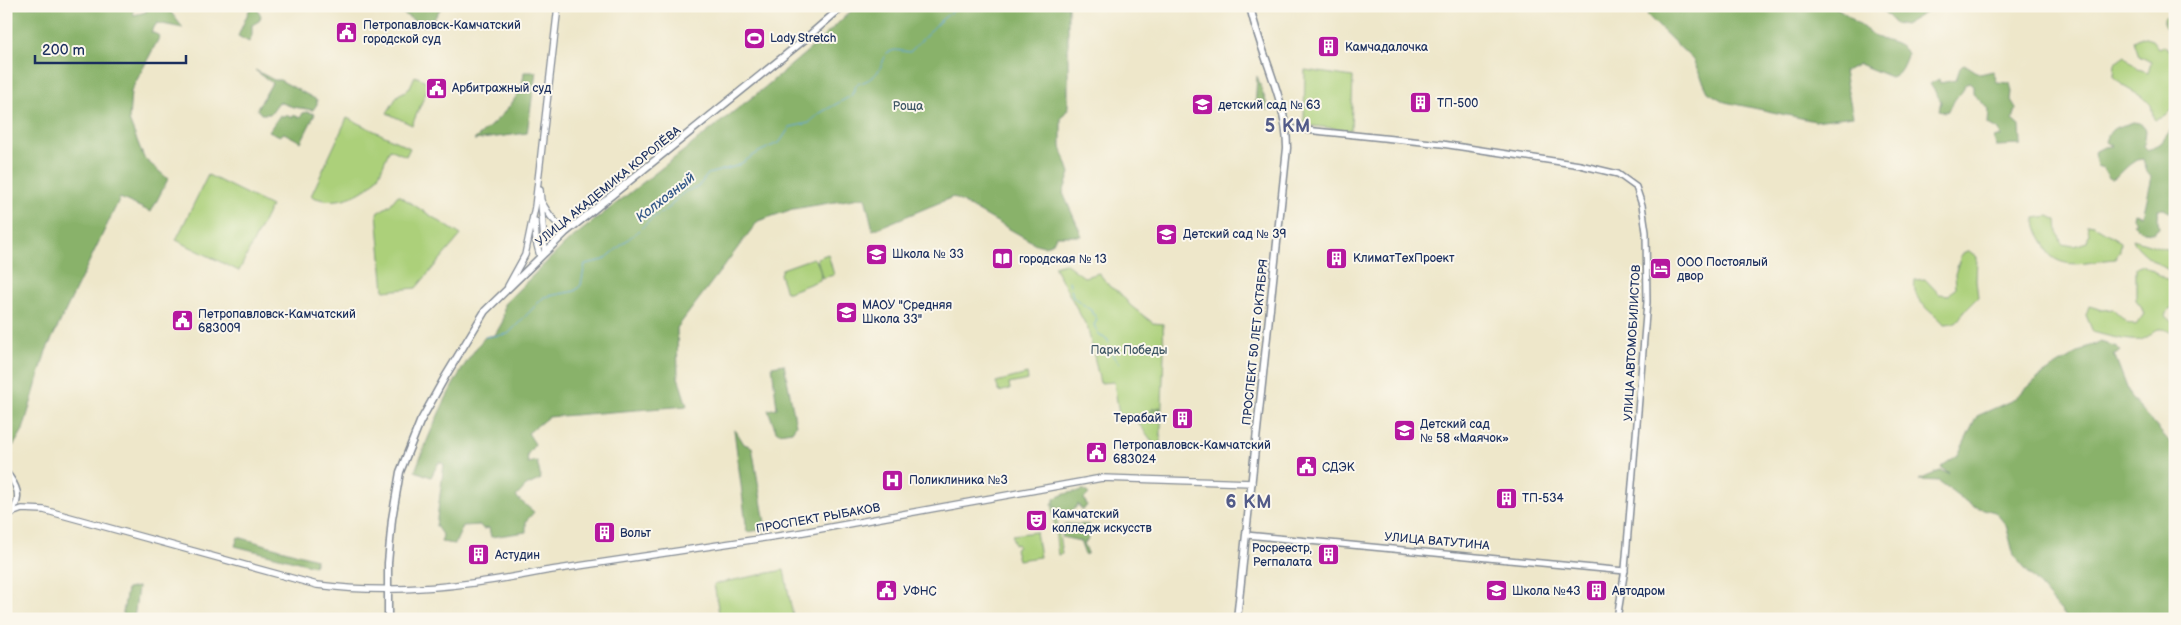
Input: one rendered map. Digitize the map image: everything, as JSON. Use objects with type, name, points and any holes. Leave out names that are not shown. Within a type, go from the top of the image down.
[{"type":"main road","points":[[507,288],[525,255],[535,206],[558,6]]},
{"type":"main road","name":"УЛИЦА АКАДЕМИКА КОРОЛЁВА","points":[[388,619],[387,590],[392,519],[404,464],[420,422],[485,311],[578,222],[804,40],[842,6]]},
{"type":"main road","name":"ПРОСПЕКТ 50 ЛЕТ ОКТЯБРЯ","points":[[1237,619],[1284,179],[1286,128],[1250,6]]},
{"type":"main road","points":[[539,181],[543,254]]},
{"type":"main road","points":[[540,199],[551,218],[559,225],[571,226],[578,222]]},
{"type":"main road","points":[[535,206],[536,241],[543,254]]},
{"type":"main road","name":"ПРОСПЕКТ РЫБАКОВ","points":[[8,514],[22,509],[44,510],[317,585],[350,589],[387,590],[465,585],[504,580],[545,571],[798,533],[1102,478],[1252,482]]},
{"type":"street","name":"УЛИЦА АВТОМОБИЛИСТОВ","points":[[1286,128],[1442,144],[1580,164],[1618,174],[1635,186],[1642,205],[1645,223],[1647,283],[1625,571],[1617,619]]},
{"type":"street","points":[[6,472],[15,484],[18,495],[16,506],[8,514]]},
{"type":"street","name":"УЛИЦА ВАТУТИНА","points":[[1246,534],[1625,571]]},
{"type":"green space","points":[[6,6],[132,6],[134,15],[146,12],[146,6],[166,6],[183,28],[157,23],[151,32],[160,36],[131,91],[129,120],[144,158],[168,179],[151,212],[120,198],[46,351],[23,430],[14,445],[6,446]]},
{"type":"green space","points":[[251,6],[261,6],[258,10],[261,16],[259,21],[252,25],[252,35],[249,42],[238,36]]},
{"type":"green space","points":[[391,6],[442,6],[431,24],[423,26]]},
{"type":"green space","name":"Роща","points":[[856,6],[1068,6],[1068,109],[1061,118],[1061,147],[1070,173],[1063,193],[1082,236],[1056,236],[1052,244],[1044,246],[1036,244],[953,197],[873,230],[865,197],[793,209],[758,221],[677,328],[678,377],[687,406],[548,417],[528,433],[535,444],[527,455],[528,463],[537,461],[541,479],[526,486],[516,497],[534,512],[526,521],[526,532],[491,537],[489,528],[483,529],[480,525],[463,526],[455,544],[441,542],[443,536],[436,526],[444,464],[439,462],[431,477],[415,471],[437,418],[463,368],[485,337],[495,335],[503,321],[504,304],[567,242],[764,88],[816,44]]},
{"type":"green space","points":[[1646,6],[1833,6],[1871,33],[1896,44],[1908,53],[1900,71],[1891,77],[1859,64],[1844,72],[1853,116],[1815,121],[1725,102],[1708,92],[1693,60],[1648,16]]},
{"type":"green space","points":[[1878,6],[1937,6],[1904,25],[1895,23]]},
{"type":"green space","points":[[2175,11],[2175,31],[2168,30],[2164,26],[2164,18]]},
{"type":"green space","points":[[2142,37],[2152,40],[2158,48],[2163,46],[2168,50],[2175,48],[2175,107],[2166,116],[2154,120],[2151,105],[2144,98],[2123,86],[2114,76],[2115,63],[2125,56],[2138,69],[2148,72],[2151,62],[2139,56],[2134,41]]},
{"type":"green space","points":[[1963,65],[1980,74],[1993,71],[1997,82],[2010,83],[2011,100],[2016,108],[2013,120],[2020,126],[2021,145],[1996,146],[1994,138],[2001,136],[1999,130],[1988,124],[1989,109],[1973,94],[1973,85],[1969,82],[1965,84],[1963,91],[1946,112],[1939,110],[1941,101],[1930,84],[1939,79],[1940,83],[1956,80]]},
{"type":"green space","points":[[255,70],[274,80],[280,80],[317,100],[317,104],[313,110],[293,107],[279,102],[270,114],[261,114],[257,109],[272,83]]},
{"type":"green space","points":[[1305,70],[1353,77],[1351,130],[1312,126],[1304,122]]},
{"type":"green space","points":[[524,72],[536,72],[527,133],[474,140],[513,101],[519,92]]},
{"type":"green space","points":[[415,76],[430,83],[412,125],[387,113],[398,95],[409,89]]},
{"type":"green space","points":[[1257,76],[1269,110],[1255,107]]},
{"type":"green space","points":[[303,113],[315,114],[301,142],[284,133],[280,136],[269,131],[280,115],[292,118],[294,115],[300,118]]},
{"type":"green space","points":[[347,118],[410,148],[406,156],[390,149],[374,182],[368,188],[353,196],[344,199],[327,200],[311,196]]},
{"type":"green space","points":[[2133,122],[2140,123],[2146,130],[2144,147],[2148,151],[2161,143],[2175,124],[2175,211],[2169,212],[2164,209],[2158,209],[2159,228],[2153,233],[2144,232],[2133,224],[2136,222],[2133,218],[2134,213],[2141,215],[2144,212],[2151,182],[2151,177],[2147,172],[2143,159],[2130,164],[2112,179],[2109,178],[2103,168],[2097,166],[2094,152],[2104,147],[2112,146],[2106,142],[2113,129]]},
{"type":"green space","points":[[208,175],[271,206],[239,271],[176,240]]},
{"type":"green space","points":[[398,195],[461,235],[416,288],[384,291],[377,213],[390,205]]},
{"type":"green space","points":[[2049,216],[2057,220],[2058,233],[2062,244],[2074,246],[2087,242],[2089,233],[2087,224],[2093,225],[2121,242],[2120,251],[2115,259],[2082,264],[2066,263],[2058,260],[2048,253],[2036,225],[2035,218]]},
{"type":"green space","points":[[2133,239],[2165,249],[2175,246],[2175,272],[2151,258],[2139,248]]},
{"type":"green space","points":[[1969,251],[1977,257],[1976,281],[1978,297],[1958,320],[1953,323],[1944,324],[1919,300],[1916,294],[1915,280],[1925,279],[1939,294],[1949,295],[1956,287],[1955,274],[1961,255]]},
{"type":"green space","points":[[828,254],[834,275],[822,278],[817,258]]},
{"type":"green space","points":[[813,258],[820,268],[820,280],[786,292],[780,274],[782,269]]},
{"type":"green space","name":"Парк Победы","points":[[1065,263],[1084,277],[1099,273],[1110,287],[1119,292],[1131,306],[1153,323],[1163,324],[1164,354],[1160,452],[1137,421],[1137,415],[1119,415],[1114,382],[1100,383],[1088,329],[1054,266]]},
{"type":"green space","points":[[2143,265],[2168,280],[2175,282],[2175,307],[2169,309],[2166,316],[2175,324],[2175,335],[2158,329],[2140,340],[2130,340],[2093,332],[2086,315],[2089,306],[2103,310],[2113,309],[2127,322],[2136,325],[2144,314],[2136,300],[2136,268]]},
{"type":"green space","points":[[2100,342],[2117,347],[2121,351],[2114,354],[2131,398],[2175,448],[2175,619],[2068,619],[2014,556],[2006,525],[1995,512],[1972,506],[1939,481],[1919,480],[1940,471],[1949,473],[1941,468],[1958,455],[1977,416],[2013,400],[2042,375],[2087,347]]},
{"type":"green space","points":[[784,364],[796,425],[792,431],[779,433],[776,431],[768,410],[777,408],[772,366]]},
{"type":"green space","points":[[1027,374],[1028,380],[1009,384],[1010,389],[999,392],[996,382]]},
{"type":"green space","points":[[1160,407],[1161,420],[1154,422],[1148,414],[1152,409]]},
{"type":"green space","points":[[734,430],[744,444],[752,447],[766,529],[747,532]]},
{"type":"green space","points":[[1083,489],[1089,494],[1084,499],[1087,505],[1084,509],[1081,509],[1078,504],[1074,510],[1068,511],[1060,510],[1054,506],[1054,499],[1073,492],[1080,492]]},
{"type":"green space","points":[[1052,503],[1054,503],[1062,554],[1058,555]]},
{"type":"green space","points":[[1065,524],[1089,525],[1088,540],[1084,543],[1088,553],[1085,555],[1080,541],[1062,537]]},
{"type":"green space","points":[[1036,532],[1040,557],[1018,560],[1015,549],[1018,547],[1017,544],[1014,545],[1012,535]]},
{"type":"green space","points":[[238,537],[316,559],[314,566],[235,546]]},
{"type":"green space","points":[[784,570],[793,616],[776,619],[720,619],[714,584]]},
{"type":"green space","points":[[138,587],[134,619],[122,619],[127,589]]},
{"type":"waterway","name":"Колхозный","points":[[851,96],[857,84],[868,80],[876,74],[886,53],[895,50],[910,52],[941,20],[960,6]]},
{"type":"waterway","name":"Колхозный","points":[[485,337],[508,334],[544,297],[575,291],[581,285],[585,264],[604,260],[654,217],[669,208],[686,191],[698,187],[708,174],[737,166],[759,152],[780,142],[790,127],[809,123],[820,113],[849,97]]},
{"type":"waterway","points":[[1069,281],[1073,297],[1092,311],[1097,320],[1094,325],[1100,336],[1107,339],[1109,343]]},
{"type":"waterway","points":[[1111,347],[1113,356],[1119,363]]},
{"type":"place","name":"Петропавловск-Камчатский городской суд","points":[[347,32]]},
{"type":"place","name":"Lady Stretch","points":[[754,38]]},
{"type":"place","name":"Камчадалочка","points":[[1329,47]]},
{"type":"place","name":"Арбитражный суд","points":[[436,88]]},
{"type":"place","name":"ТП-500","points":[[1421,103]]},
{"type":"place","name":"детский сад № 63","points":[[1202,105]]},
{"type":"place","name":"Детский сад № 39","points":[[1167,234]]},
{"type":"place","name":"Школа № 33","points":[[876,254]]},
{"type":"place","name":"КлиматТехПроект","points":[[1337,258]]},
{"type":"place","name":"городская № 13","points":[[1003,259]]},
{"type":"place","name":"ООО Постоялый двор","points":[[1661,269]]},
{"type":"place","name":"МАОУ \"Средняя Школа 33\"","points":[[846,312]]},
{"type":"place","name":"Петропавловск-Камчатский 683009","points":[[182,321]]},
{"type":"place","name":"Терабайт","points":[[1183,418]]},
{"type":"place","name":"Детский сад № 58 «Маячок»","points":[[1404,431]]},
{"type":"place","name":"Петропавловск-Камчатский 683024","points":[[1097,452]]},
{"type":"place","name":"СДЭК","points":[[1306,467]]},
{"type":"place","name":"Поликлиника №3","points":[[893,480]]},
{"type":"place","name":"ТП-534","points":[[1506,498]]},
{"type":"place","name":"Камчатский колледж искусств","points":[[1036,521]]},
{"type":"place","name":"Вольт","points":[[604,533]]},
{"type":"place","name":"Астудин","points":[[479,555]]},
{"type":"place","name":"Росреестр, Регпалата","points":[[1328,555]]},
{"type":"place","name":"УФНС","points":[[887,591]]},
{"type":"place","name":"Школа №43","points":[[1496,591]]},
{"type":"place","name":"Автодром","points":[[1596,591]]},
{"type":"district","name":"5 КМ","points":[[1288,126]]},
{"type":"district","name":"6 КМ","points":[[1249,502]]}]
